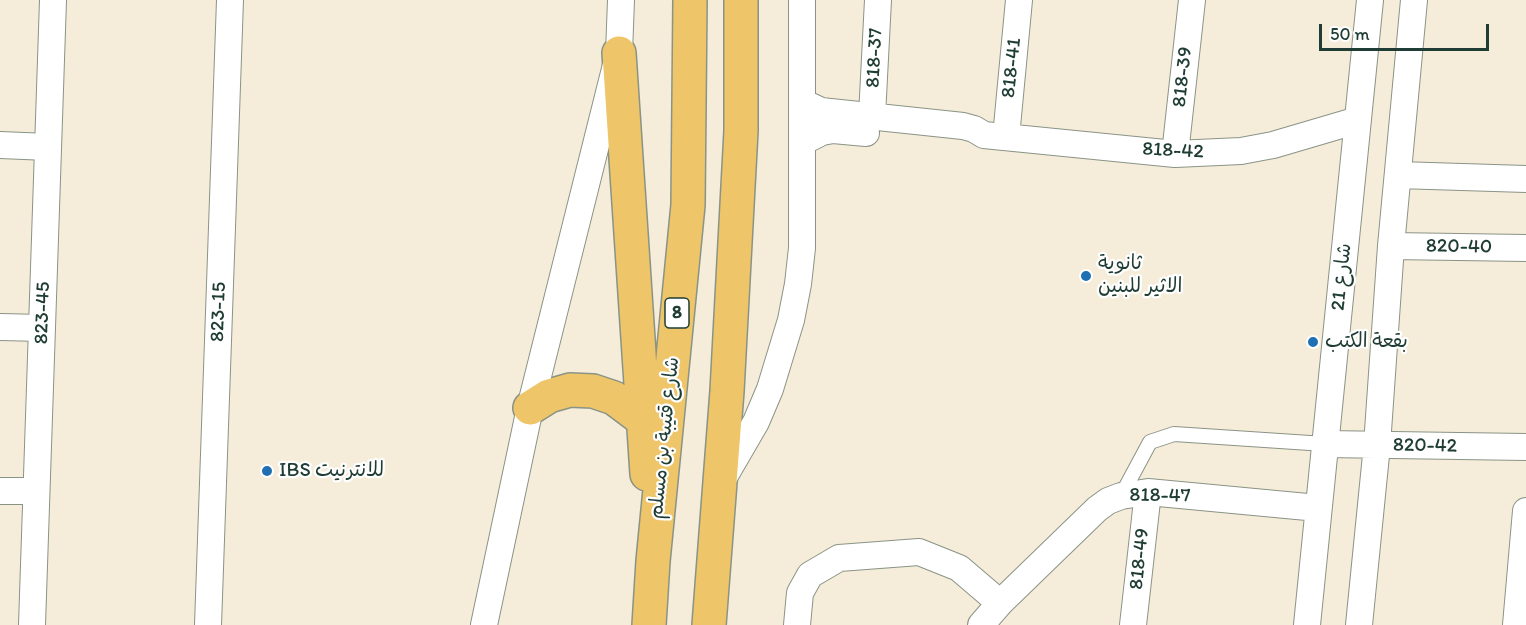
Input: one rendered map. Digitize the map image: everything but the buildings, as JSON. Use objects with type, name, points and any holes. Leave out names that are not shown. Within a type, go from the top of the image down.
[{"type":"highway","name":"شارع قتيبة بن مسلم","points":[[649,625],[653,561],[688,205],[690,0]]},
{"type":"highway","points":[[709,625],[727,391],[741,131],[741,0]]},
{"type":"highway","points":[[619,53],[653,561]]},
{"type":"highway","points":[[530,408],[549,396],[570,390],[593,391],[614,398],[642,419]]},
{"type":"street","name":"823-45","points":[[32,625],[53,0]]},
{"type":"street","name":"823-15","points":[[208,625],[230,0]]},
{"type":"street","points":[[484,625],[530,408],[619,53],[621,0]]},
{"type":"street","points":[[719,484],[739,454],[763,405],[782,354],[791,320],[802,248],[802,0]]},
{"type":"street","name":"818-37","points":[[872,116],[878,0]]},
{"type":"street","name":"818-41","points":[[995,136],[1019,0]]},
{"type":"street","name":"818-39","points":[[1175,154],[1192,0]]},
{"type":"street","name":"شارع 21","points":[[1307,625],[1370,0]]},
{"type":"street","points":[[1359,625],[1377,445],[1391,246],[1414,0]]},
{"type":"street","name":"818-42","points":[[802,102],[821,111],[963,126],[995,136],[1175,154],[1241,151],[1273,145],[1358,120]]},
{"type":"street","name":"818-42","points":[[802,142],[812,136],[833,130],[967,141],[995,136]]},
{"type":"street","points":[[0,146],[48,147]]},
{"type":"street","points":[[1398,175],[1526,179]]},
{"type":"street","name":"820-40","points":[[1391,246],[1526,248]]},
{"type":"street","points":[[0,327],[42,328]]},
{"type":"street","name":"820-42","points":[[1324,444],[1526,447]]},
{"type":"street","points":[[0,491],[36,491]]},
{"type":"street","name":"818-47","points":[[981,625],[1000,603],[1098,509],[1108,501],[1121,496],[1134,492],[1148,492],[1318,508]]},
{"type":"street","name":"818-49","points":[[1133,625],[1148,492]]},
{"type":"street","points":[[1516,625],[1526,511]]},
{"type":"street","points":[[797,625],[800,593],[810,575],[839,558],[920,552],[959,568],[1000,603]]},
{"type":"lane","points":[[1121,496],[1150,442],[1174,434],[1324,444]]},
{"type":"place","name":"ثانوية الاثير للبنين","points":[[1086,276]]},
{"type":"place","name":"بقعة الكتب","points":[[1313,342]]},
{"type":"place","name":"IBS للانترنيت","points":[[267,471]]}]
